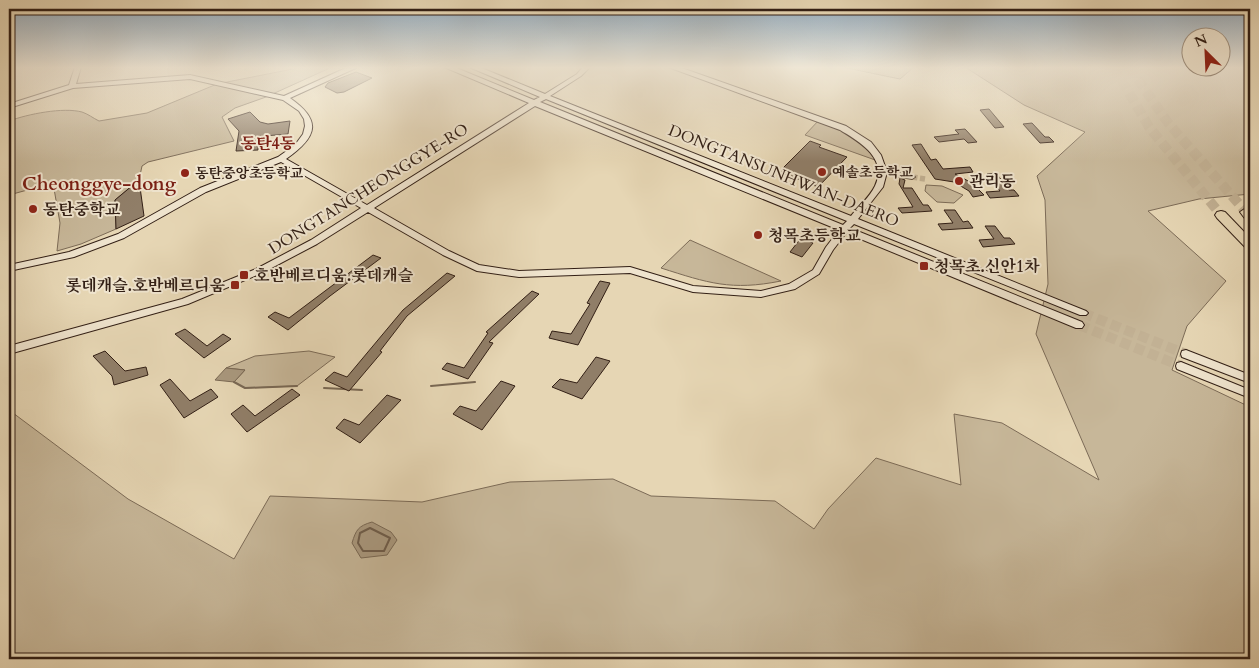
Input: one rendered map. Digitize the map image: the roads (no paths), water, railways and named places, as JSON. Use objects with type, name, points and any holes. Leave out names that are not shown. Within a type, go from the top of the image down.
[{"type":"highway","points":[[1221,215],[1250,245]]},
{"type":"street","points":[[9,106],[34,98]]},
{"type":"street","points":[[9,268],[71,255],[121,236],[203,190],[281,159],[298,147],[307,134],[309,126],[308,119],[302,110],[285,98]]},
{"type":"street","name":"DONGTANSUNHWAN-DAERO","points":[[524,98],[1080,325]]},
{"type":"street","name":"DONGTANCHEONGGYE-RO","points":[[9,350],[185,302],[259,271],[314,242],[368,209],[540,98]]},
{"type":"street","name":"DONGTANSUNHWAN-DAERO","points":[[549,98],[1083,313]]},
{"type":"street","points":[[281,159],[446,253],[478,268],[518,274],[630,270],[693,288],[761,294],[792,287],[816,272],[829,249],[879,187],[883,172],[877,155],[868,144],[851,131],[757,98]]},
{"type":"street","points":[[559,113],[555,111],[556,106],[568,106]]},
{"type":"street","points":[[883,172],[912,177]]},
{"type":"street","points":[[1186,354],[1250,379]]},
{"type":"street","points":[[1180,366],[1250,394]]},
{"type":"water","points":[[226,368],[245,370],[234,382],[215,380]]},
{"type":"water","points":[[372,522],[391,532],[397,540],[387,555],[361,558],[352,543],[358,529]]},
{"type":"waterway","points":[[234,382],[245,388],[297,386]]},
{"type":"waterway","points":[[431,386],[475,382]]},
{"type":"waterway","points":[[324,388],[362,390]]},
{"type":"tunnel","points":[[1132,98],[1149,127],[1221,215]]},
{"type":"tunnel","points":[[1151,98],[1169,124],[1246,212]]},
{"type":"tunnel","points":[[912,177],[925,179]]},
{"type":"tunnel","points":[[1083,313],[1186,354]]},
{"type":"tunnel","points":[[1079,325],[1181,366]]},
{"type":"place","name":"예솔초등학교","points":[[822,172]]},
{"type":"place","name":"동탄중앙초등학교","points":[[185,173]]},
{"type":"place","name":"관리동","points":[[959,181]]},
{"type":"place","name":"동탄중학교","points":[[33,209]]},
{"type":"place","name":"청목초등학교","points":[[758,235]]},
{"type":"place","name":"청목초.신안1차","points":[[924,266]]},
{"type":"place","name":"호반베르디움.롯데캐슬","points":[[244,275]]},
{"type":"place","name":"롯데캐슬.호반베르디움","points":[[235,285]]},
{"type":"district","name":"동탄4동","points":[[268,143]]},
{"type":"district","name":"Cheonggye-dong","points":[[99,183]]}]
